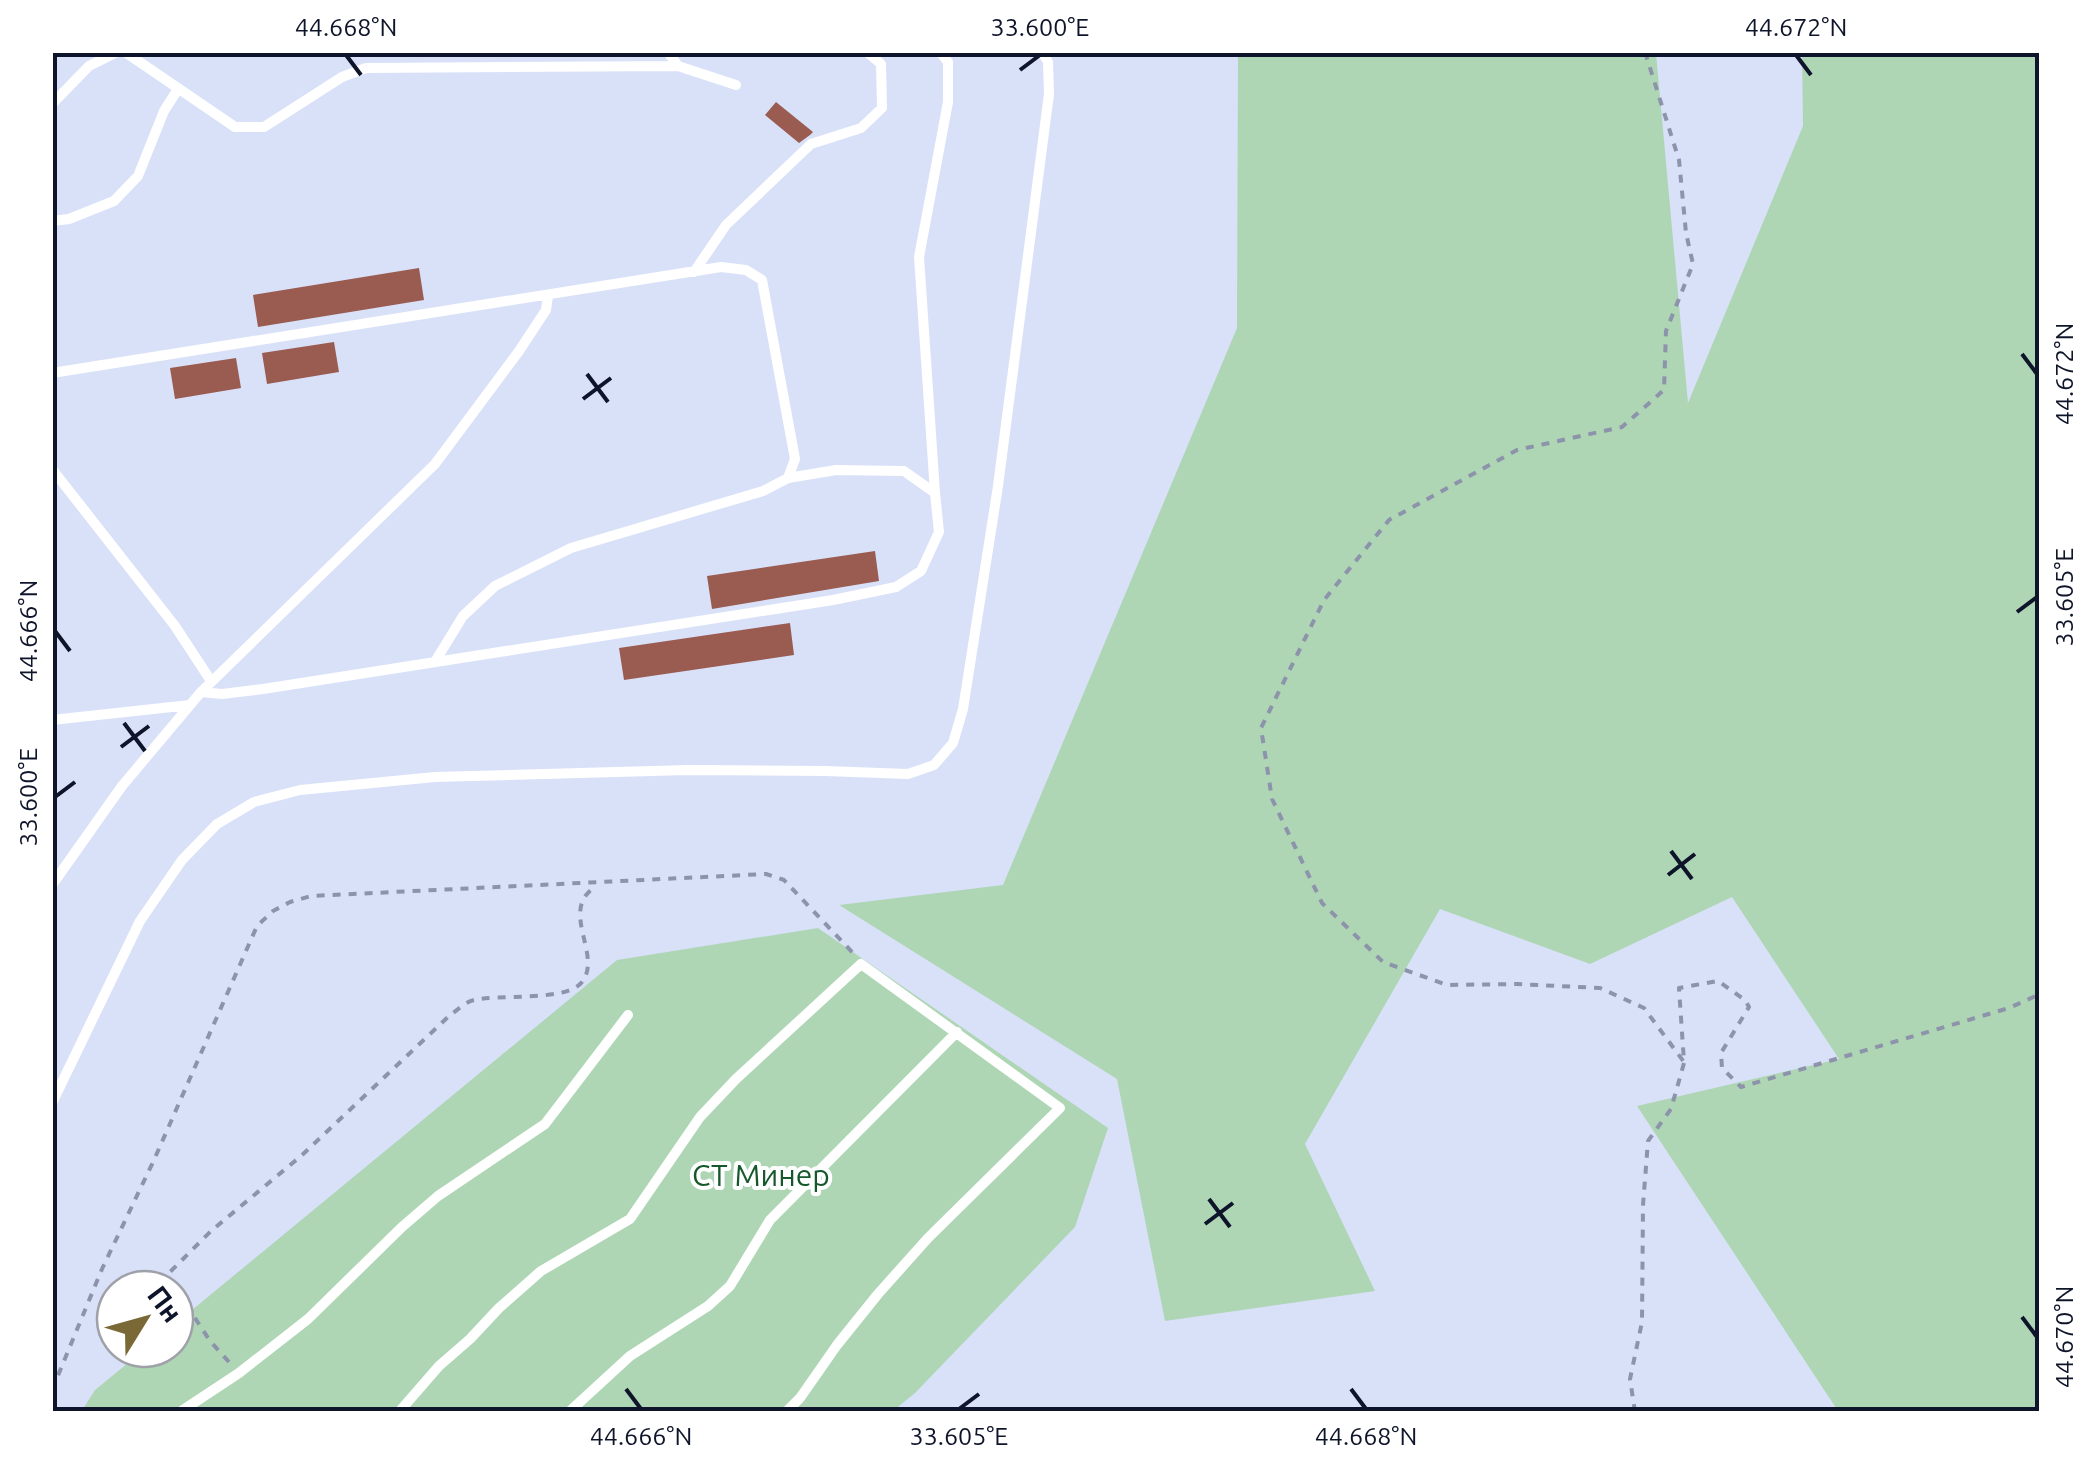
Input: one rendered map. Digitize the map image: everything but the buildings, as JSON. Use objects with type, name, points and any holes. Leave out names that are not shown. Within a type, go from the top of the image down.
[{"type":"lane","points":[[52,104],[89,66],[116,52]]},
{"type":"lane","points":[[125,52],[235,128],[264,127],[342,77],[366,68],[678,66],[736,85]]},
{"type":"lane","points":[[668,52],[678,66]]},
{"type":"lane","points":[[694,272],[726,224],[811,144],[861,128],[882,108],[881,64],[867,52]]},
{"type":"lane","points":[[201,692],[222,694],[833,600],[896,587],[921,571],[940,532],[920,257],[948,102],[948,62],[940,52]]},
{"type":"lane","points":[[52,1103],[140,920],[182,860],[217,824],[254,802],[300,790],[435,777],[688,770],[908,774],[934,765],[953,742],[963,709],[995,504],[1049,94],[1048,62],[1042,52]]},
{"type":"lane","points":[[52,220],[70,219],[114,202],[138,176],[164,111],[178,89]]},
{"type":"lane","points":[[52,373],[721,267],[746,270],[762,280],[795,459],[788,478]]},
{"type":"lane","points":[[52,885],[122,786],[201,692],[435,464],[519,351],[546,310],[548,296]]},
{"type":"lane","points":[[52,469],[175,626],[211,682]]},
{"type":"lane","points":[[436,660],[463,616],[495,586],[572,548],[763,491],[788,478],[836,470],[904,471],[935,492]]},
{"type":"lane","points":[[52,720],[190,705]]},
{"type":"lane","points":[[399,1412],[439,1366],[541,1271],[630,1219],[700,1118],[736,1079],[861,964],[1060,1108],[878,1294],[786,1412]]},
{"type":"lane","points":[[180,1412],[239,1373],[308,1319],[438,1196],[545,1124],[628,1015]]},
{"type":"lane","points":[[569,1412],[630,1356],[708,1306],[730,1286],[770,1220],[956,1032]]},
{"type":"path","points":[[1645,52],[1680,160],[1692,264],[1666,331],[1664,390],[1622,427],[1517,450],[1389,520],[1324,600],[1261,728],[1272,799],[1322,902],[1383,962],[1447,985],[1600,988],[1644,1008],[1684,1062]]},
{"type":"path","points":[[52,1390],[102,1269],[257,926],[290,902],[311,896],[766,874],[784,880],[861,964]]},
{"type":"path","points":[[239,1373],[210,1341],[167,1276],[211,1231],[301,1156],[471,1000],[549,995],[576,988],[588,969],[580,911],[596,884]]},
{"type":"path","points":[[1635,1412],[1630,1379],[1642,1322],[1648,1141],[1671,1110],[1684,1062],[1679,988],[1718,981],[1745,1000],[1747,1012],[1721,1053],[1722,1068],[1741,1087],[2009,1008],[2040,994]]},
{"type":"green space","points":[[1238,53],[1656,53],[1688,403],[1803,126],[1802,53],[2039,53],[2039,1411],[1838,1411],[1637,1106],[1839,1059],[1732,897],[1590,964],[1440,909],[1305,1144],[1375,1291],[1165,1321],[1117,1079],[839,905],[1003,885],[1237,328]]},
{"type":"green space","name":"СТ Минер","points":[[818,928],[1108,1128],[1075,1227],[893,1411],[81,1412],[95,1390],[121,1369],[195,1369],[195,1308],[617,960]]}]
